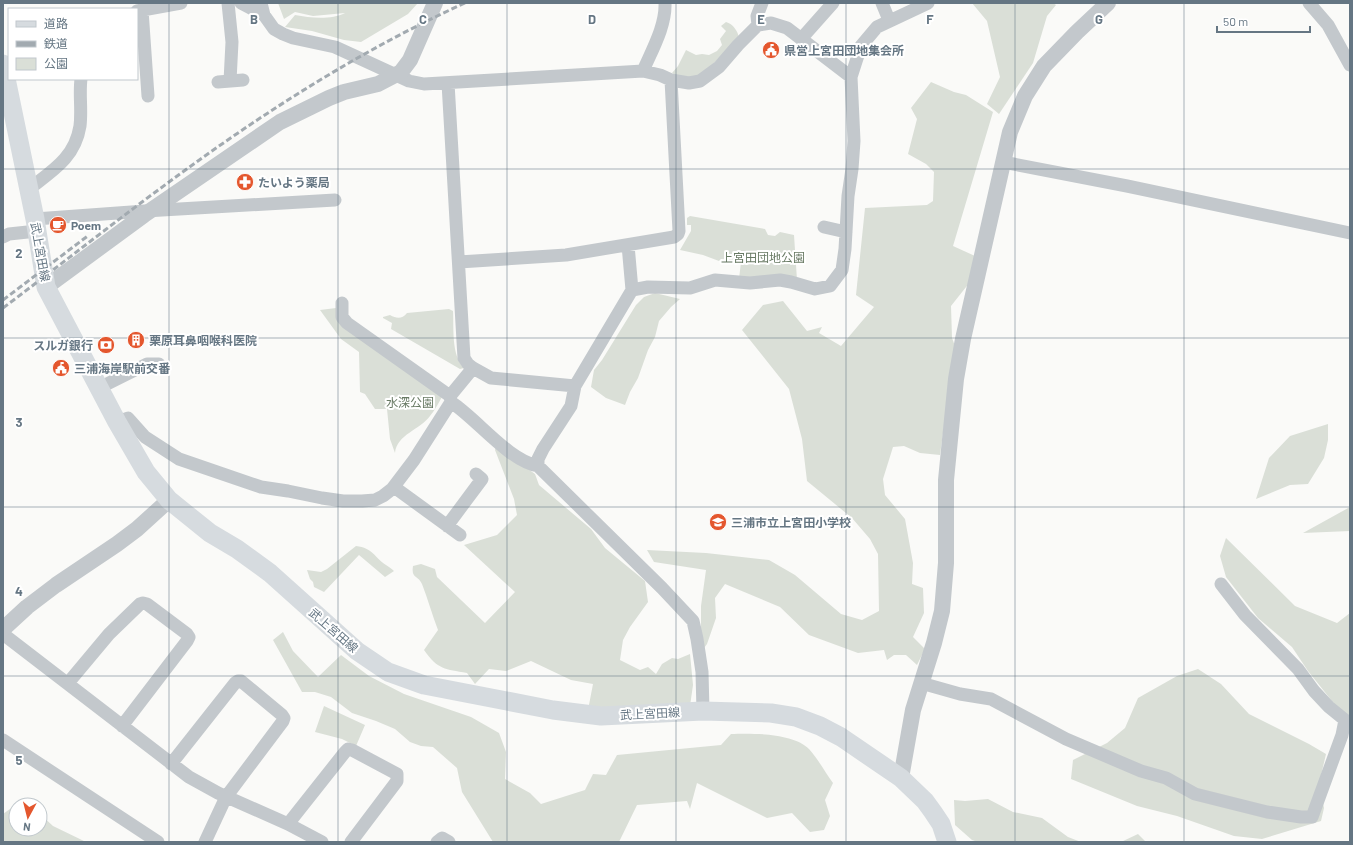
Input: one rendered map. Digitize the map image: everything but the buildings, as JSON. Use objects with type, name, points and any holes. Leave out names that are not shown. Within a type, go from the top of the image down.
[{"type":"main road","name":"武上宮田線","points":[[3,64],[36,225],[45,272],[46,288],[116,422],[146,472],[169,500],[210,534],[237,549],[270,573],[357,651],[388,672],[424,685],[553,710],[601,716],[703,711],[771,712],[796,717],[808,721],[841,737],[901,778],[925,801],[933,812],[940,824],[947,842]]},
{"type":"street","points":[[148,96],[140,11],[181,3]]},
{"type":"street","points":[[228,3],[237,41],[231,81]]},
{"type":"street","points":[[241,3],[262,9],[274,29],[283,34],[294,38],[335,47],[409,81],[420,84],[643,71],[660,75],[671,80],[689,83],[700,81],[719,67],[758,25],[771,23],[787,28],[851,77]]},
{"type":"street","points":[[46,288],[152,210],[292,115],[344,92],[378,84],[397,75],[410,60],[435,3]]},
{"type":"street","points":[[643,71],[656,42],[663,19],[665,3]]},
{"type":"street","points":[[758,25],[756,16],[762,3]]},
{"type":"street","points":[[801,39],[833,3]]},
{"type":"street","points":[[882,3],[889,20]]},
{"type":"street","points":[[632,290],[648,287],[690,288],[715,280],[750,283],[780,280],[815,289],[830,286],[842,270],[854,141],[851,77],[861,46],[877,27],[889,20],[928,3]]},
{"type":"street","points":[[901,778],[910,725],[942,611],[946,563],[946,480],[959,359],[1013,122],[1025,96],[1044,66],[1108,3]]},
{"type":"street","points":[[1309,3],[1328,25],[1350,65]]},
{"type":"street","points":[[29,189],[62,162],[69,155],[74,146],[80,125],[81,80]]},
{"type":"street","points":[[459,262],[566,255],[674,237],[678,234],[671,80]]},
{"type":"street","points":[[448,83],[464,358],[473,368],[491,378],[575,386]]},
{"type":"street","points":[[1003,162],[1142,189],[1350,233]]},
{"type":"street","points":[[5,232],[36,225],[152,210],[335,200]]},
{"type":"street","points":[[824,227],[846,232]]},
{"type":"street","points":[[538,466],[538,459],[543,449],[571,406],[575,386],[632,290],[628,245]]},
{"type":"street","points":[[342,303],[342,318],[347,323],[451,399],[506,450],[528,464],[538,466],[693,620],[698,639],[702,672],[703,711]]},
{"type":"street","points":[[99,388],[147,364],[159,364]]},
{"type":"street","points":[[116,422],[128,418],[145,437],[180,459],[261,487],[343,501],[375,500],[383,496],[394,487],[414,460],[451,399],[473,368]]},
{"type":"street","points":[[447,526],[479,492],[482,479],[476,474]]},
{"type":"street","points":[[394,487],[460,535]]},
{"type":"street","points":[[3,629],[27,607],[56,585],[137,529],[169,500]]},
{"type":"street","points":[[921,683],[960,694],[991,699],[1066,739],[1141,771],[1166,778],[1195,794],[1267,812],[1301,817],[1312,817],[1337,748],[1345,720],[1329,707],[1314,691],[1298,669],[1245,615],[1221,584]]},
{"type":"street","points":[[68,683],[109,634],[140,604],[147,604],[187,634],[189,637],[187,641],[122,726]]},
{"type":"street","points":[[3,634],[171,764],[201,785],[288,824],[322,842]]},
{"type":"street","points":[[171,764],[238,681],[284,718],[226,797],[205,842]]},
{"type":"street","points":[[3,740],[158,842]]},
{"type":"street","points":[[288,824],[345,752],[348,749],[352,750],[397,774],[398,777],[397,781],[351,842]]},
{"type":"street","points":[[437,842],[442,838],[449,842]]},
{"type":"green space","points":[[278,3],[418,3],[408,14],[361,42],[344,40],[312,31],[285,27],[295,15],[314,18],[327,18],[345,13],[313,16],[295,12],[284,19]]},
{"type":"green space","points":[[972,3],[1053,3],[1056,5],[1047,16],[1033,63],[999,114],[987,104],[1000,77],[987,21]]},
{"type":"green space","points":[[726,22],[735,28],[739,38],[701,76],[679,77],[672,73],[678,66],[686,50],[696,55],[709,55],[717,51],[722,45],[720,39],[726,31],[721,26]]},
{"type":"green space","points":[[931,82],[954,92],[966,95],[993,112],[953,246],[975,256],[970,282],[951,306],[952,338],[955,346],[940,455],[920,453],[904,446],[893,447],[883,479],[885,495],[905,519],[913,563],[912,584],[923,588],[924,613],[913,637],[925,649],[917,665],[906,655],[894,655],[887,660],[884,650],[858,653],[809,635],[780,607],[725,584],[715,598],[716,618],[707,644],[704,648],[701,647],[701,606],[706,570],[654,562],[647,550],[706,553],[769,560],[795,575],[841,614],[862,620],[879,611],[878,554],[870,539],[852,518],[807,481],[802,439],[789,389],[742,330],[763,305],[783,301],[807,331],[822,327],[819,333],[841,346],[874,307],[856,295],[865,208],[927,205],[933,201],[934,172],[926,164],[908,154],[917,119],[911,108]]},
{"type":"green space","name":"上宮田団地公園","points":[[690,216],[765,229],[768,235],[775,236],[780,232],[794,235],[797,280],[739,279],[741,262],[721,259],[719,261],[703,255],[680,250],[691,231],[691,225],[687,225],[687,218]]},
{"type":"green space","points":[[655,293],[680,299],[659,321],[655,337],[625,405],[606,398],[591,387],[594,370],[602,360],[636,305],[644,297]]},
{"type":"green space","name":"水深公園","points":[[336,308],[443,395],[434,411],[426,421],[400,441],[395,453],[390,439],[387,409],[375,409],[365,394],[360,392],[359,352],[341,339],[320,310]]},
{"type":"green space","points":[[449,309],[453,311],[455,349],[460,363],[464,368],[460,369],[391,329],[392,323],[383,318],[390,315],[399,318],[407,313]]},
{"type":"green space","points":[[1328,424],[1328,440],[1324,458],[1308,484],[1290,485],[1256,499],[1269,458],[1290,436]]},
{"type":"green space","points":[[496,446],[535,474],[539,485],[591,529],[605,548],[645,581],[648,602],[630,627],[623,640],[620,660],[640,670],[648,667],[656,674],[662,664],[672,658],[678,659],[690,654],[693,685],[690,706],[588,710],[593,684],[571,680],[531,661],[506,671],[489,669],[475,684],[467,673],[442,668],[429,657],[424,650],[438,630],[422,584],[413,573],[413,566],[421,564],[435,569],[437,577],[485,623],[515,592],[464,545],[497,535],[517,515],[514,499],[495,450]]},
{"type":"green space","points":[[1350,507],[1350,531],[1303,533]]},
{"type":"green space","points":[[1226,538],[1295,606],[1337,623],[1350,613],[1350,720],[1340,711],[1308,671],[1292,647],[1258,618],[1226,577],[1220,556]]},
{"type":"green space","points":[[356,546],[370,551],[394,571],[385,577],[359,555],[324,592],[314,587],[307,570],[321,572]]},
{"type":"green space","points":[[283,632],[293,651],[318,677],[341,655],[369,676],[404,694],[471,717],[499,733],[506,752],[505,779],[530,793],[541,804],[585,790],[593,774],[606,775],[617,755],[721,745],[731,734],[761,734],[793,740],[809,749],[833,783],[825,800],[830,816],[824,830],[810,832],[792,813],[767,818],[697,783],[690,809],[687,801],[637,805],[619,842],[493,842],[462,792],[457,768],[433,747],[421,746],[410,742],[395,729],[352,713],[331,697],[315,692],[302,692],[273,640]]},
{"type":"green space","points":[[1198,669],[1221,684],[1249,714],[1326,754],[1319,784],[1324,808],[1321,821],[1262,839],[1234,836],[1177,816],[1137,806],[1071,779],[1073,760],[1107,743],[1125,728],[1138,698],[1177,676]]},
{"type":"green space","points":[[324,706],[365,725],[356,746],[342,739],[315,732]]},
{"type":"green space","points":[[988,799],[1013,812],[1042,818],[1068,837],[1081,842],[978,842],[972,840],[955,825],[954,800],[965,801]]},
{"type":"green space","points":[[8,810],[8,837],[48,837],[48,821],[53,826],[86,842],[3,842],[3,814]]},
{"type":"green space","points":[[1138,834],[1146,842],[1121,842]]},
{"type":"railway","points":[[3,308],[127,213],[239,132],[350,62],[426,21],[465,3]]},
{"type":"railway","points":[[3,300],[89,235]]},
{"type":"place","name":"県営上宮田団地集会所","points":[[771,50]]},
{"type":"place","name":"たいよう薬局","points":[[245,182]]},
{"type":"place","name":"Poem","points":[[58,225]]},
{"type":"place","name":"栗原耳鼻咽喉科医院","points":[[136,340]]},
{"type":"place","name":"スルガ銀行","points":[[106,345]]},
{"type":"place","name":"三浦海岸駅前交番","points":[[61,368]]},
{"type":"place","name":"三浦市立上宮田小学校","points":[[718,522]]}]
